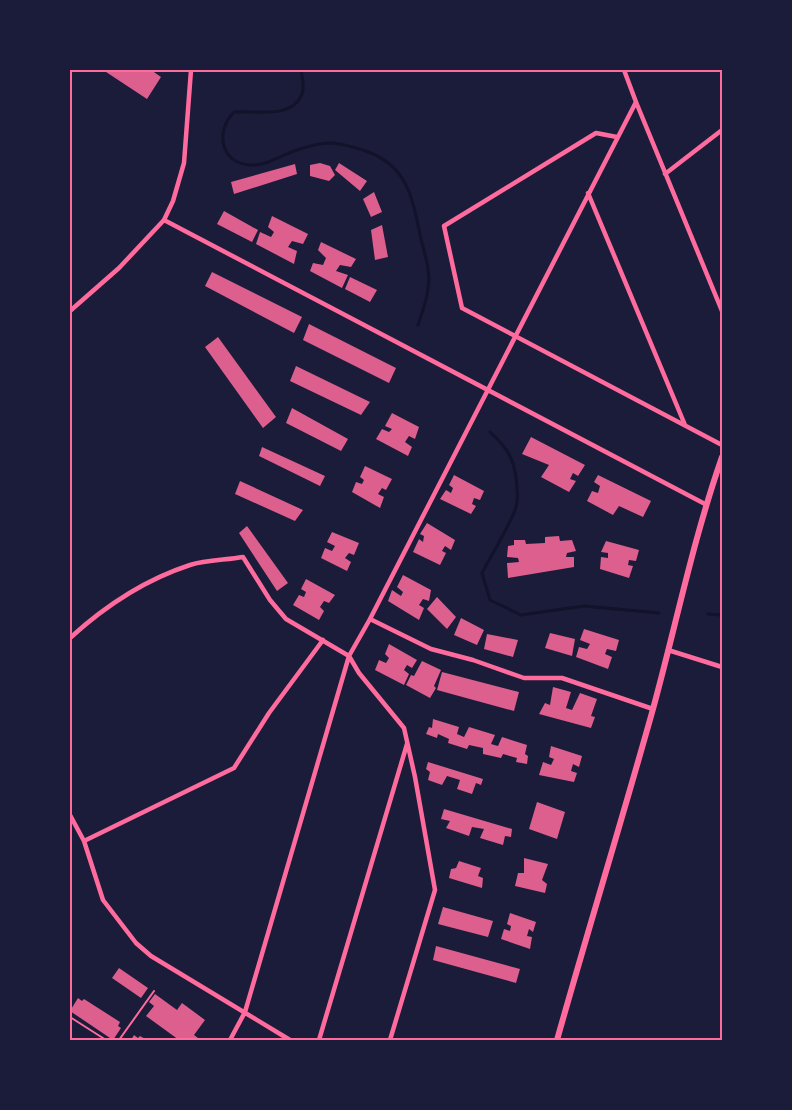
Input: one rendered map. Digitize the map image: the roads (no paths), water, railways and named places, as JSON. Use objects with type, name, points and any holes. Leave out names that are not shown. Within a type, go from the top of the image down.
[{"type":"main road","points":[[557,1040],[653,709],[705,504],[722,457]]},
{"type":"street","points":[[70,311],[119,268],[164,220],[173,201],[184,163],[191,70]]},
{"type":"street","points":[[624,70],[722,311]]},
{"type":"street","points":[[230,1040],[245,1012],[349,656],[370,619],[588,192],[636,102]]},
{"type":"street","points":[[665,174],[722,130]]},
{"type":"street","points":[[617,137],[596,134],[444,226],[462,308],[722,445]]},
{"type":"street","points":[[588,192],[685,425]]},
{"type":"street","points":[[164,220],[705,504]]},
{"type":"street","points":[[70,638],[87,622],[142,584],[191,564],[243,557],[270,600],[286,619],[349,656],[359,673],[404,728],[415,777],[435,890],[390,1040]]},
{"type":"street","points":[[370,619],[431,650],[473,660],[524,678],[562,678],[653,709]]},
{"type":"street","points":[[84,841],[234,768],[269,713],[323,640]]},
{"type":"street","points":[[668,650],[722,667]]},
{"type":"street","points":[[319,1040],[407,743]]},
{"type":"street","points":[[70,815],[84,841],[103,900],[136,943],[151,956],[290,1040]]},
{"type":"lane","points":[[119,1040],[154,991]]},
{"type":"lane","points":[[70,1017],[106,1040]]},
{"type":"waterway","points":[[301,70],[303,91],[297,102],[290,108],[272,112],[234,112],[224,128],[223,137],[227,152],[232,159],[240,163],[256,165],[309,146],[334,143],[363,150],[378,156],[390,164],[399,174],[411,197],[427,264],[429,282],[418,325]]},
{"type":"waterway","points":[[490,432],[507,450],[515,471],[517,495],[513,515],[482,573],[490,600],[521,615],[584,606],[659,613]]},
{"type":"waterway","points":[[708,614],[722,615]]}]
